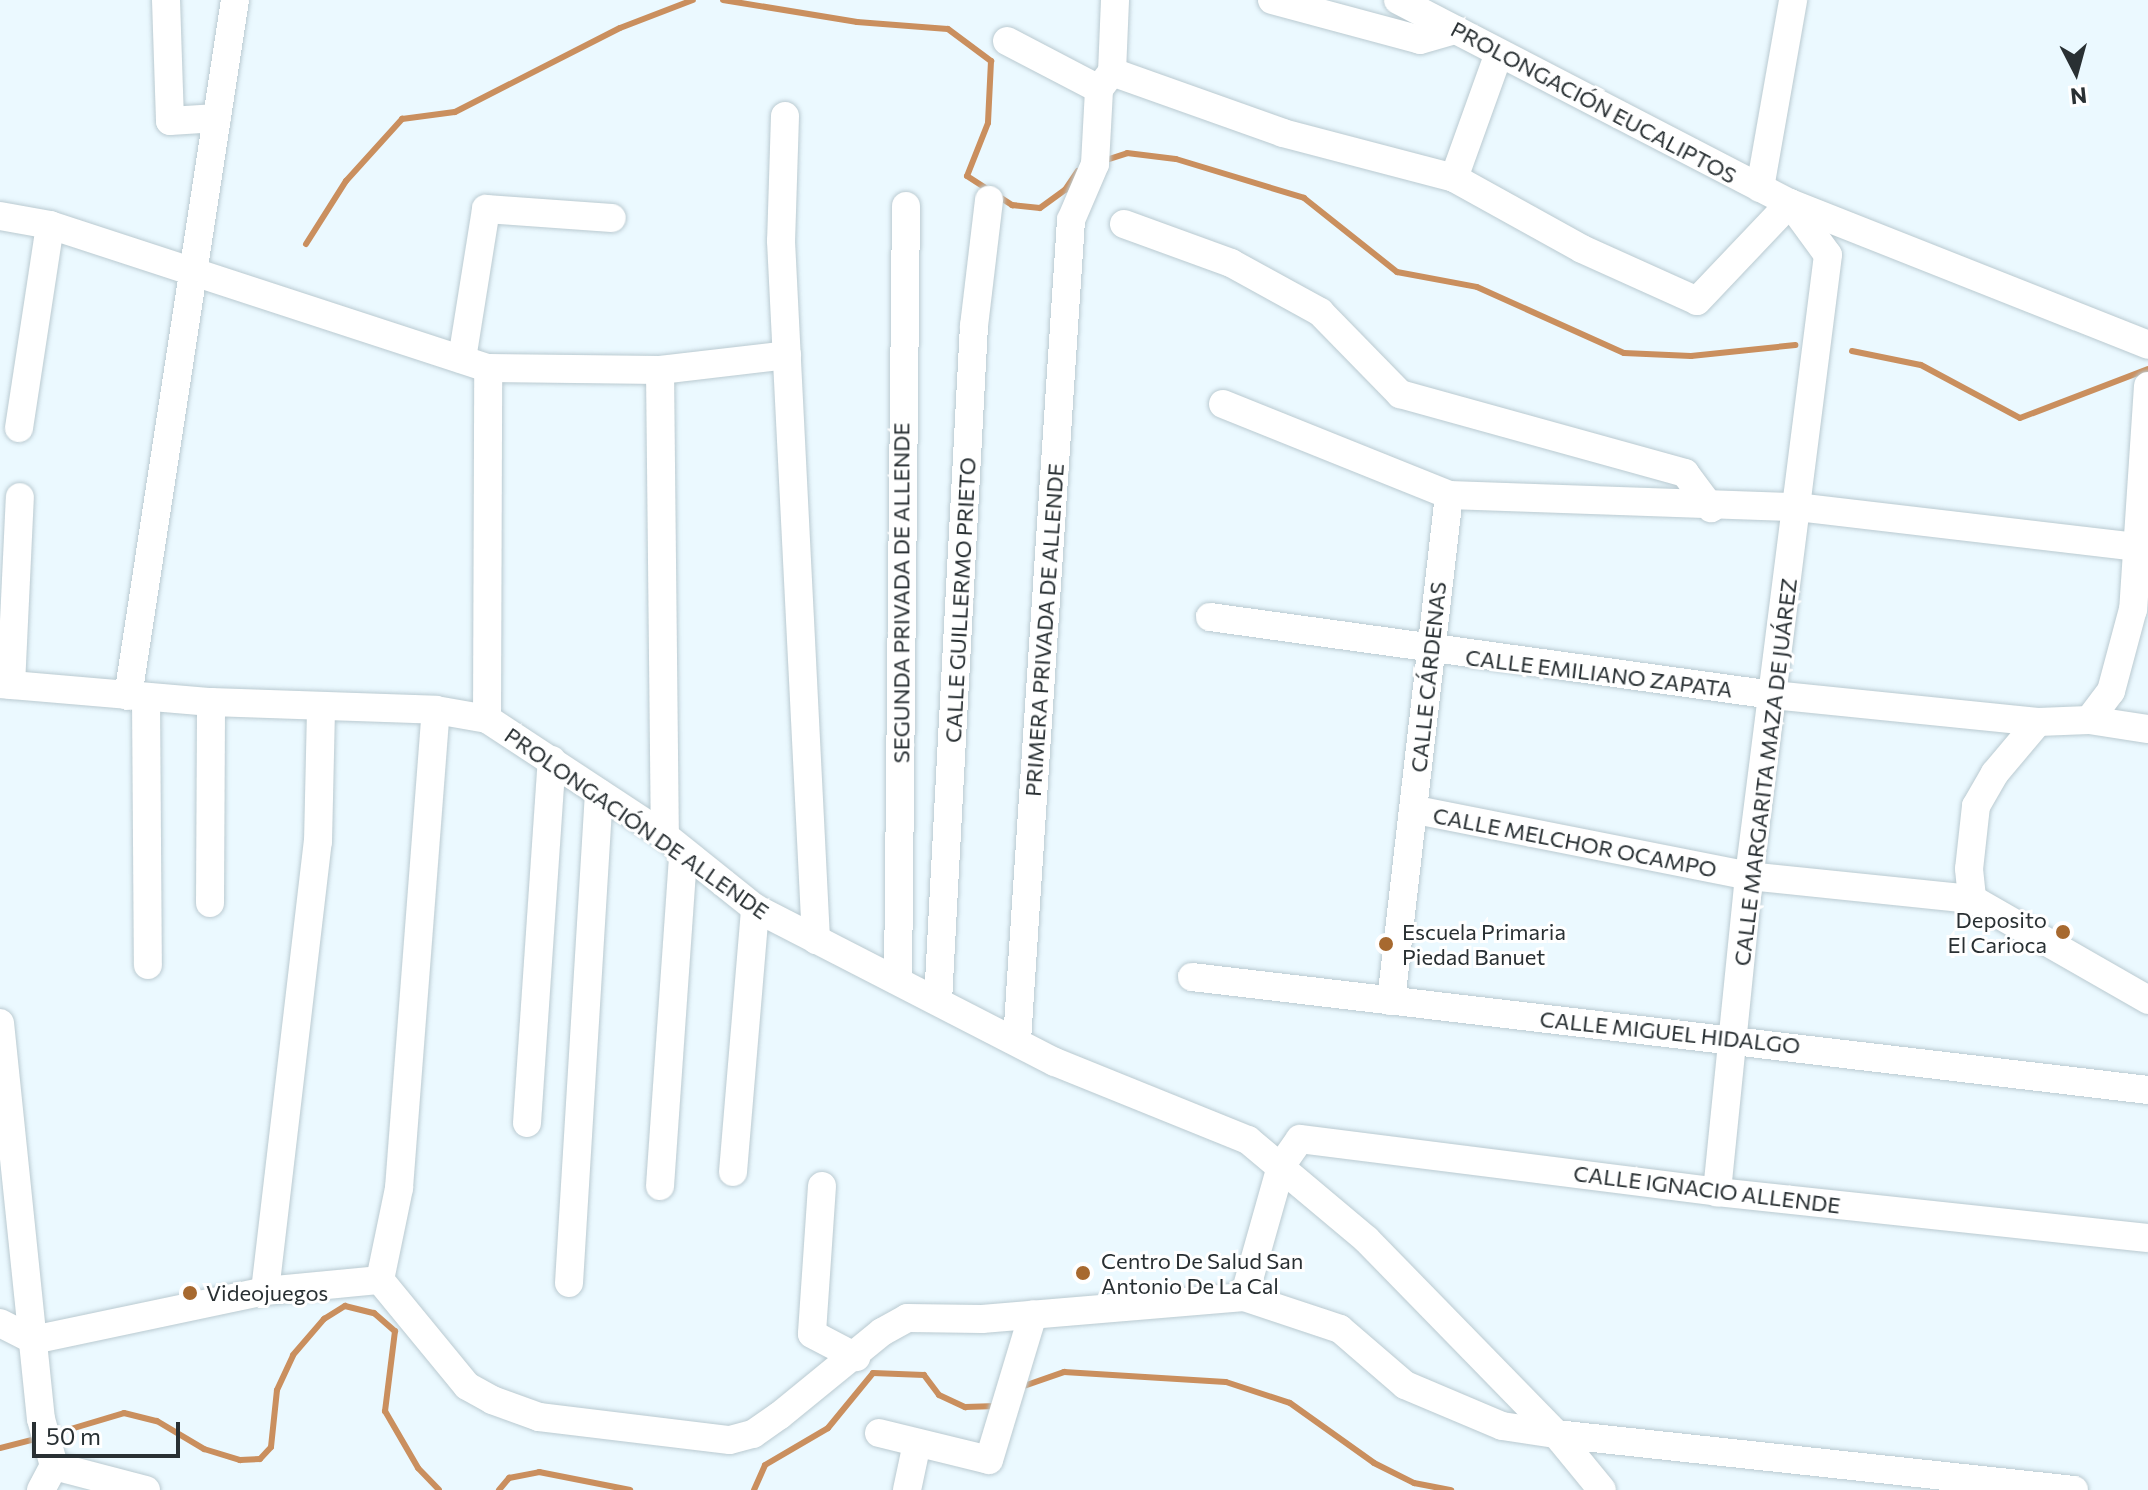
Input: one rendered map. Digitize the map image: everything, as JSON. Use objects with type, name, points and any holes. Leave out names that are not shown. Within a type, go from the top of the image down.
[{"type":"street","points":[[166,0],[170,121],[217,118]]},
{"type":"street","points":[[148,965],[137,697],[190,271],[235,0]]},
{"type":"street","name":"PRIMERA PRIVADA DE ALLENDE","points":[[1017,1040],[1071,220],[1095,164],[1115,0]]},
{"type":"street","points":[[1272,0],[1420,40],[1456,30]]},
{"type":"street","name":"PROLONGACIÓN EUCALIPTOS","points":[[1398,0],[1790,203],[2148,345]]},
{"type":"street","points":[[1760,188],[1793,0]]},
{"type":"street","points":[[1007,41],[1106,80],[1283,133],[1454,178],[1582,249],[1697,301],[1790,203]]},
{"type":"street","points":[[1454,178],[1499,53]]},
{"type":"street","points":[[785,116],[781,241],[816,940]]},
{"type":"street","name":"CALLE GUILLERMO PRIETO","points":[[938,1001],[974,326],[989,200]]},
{"type":"street","name":"PROLONGACIÓN EUCALIPTOS","points":[[1790,203],[1828,255],[1816,353]]},
{"type":"street","name":"SEGUNDA PRIVADA DE ALLENDE","points":[[898,980],[906,206]]},
{"type":"street","points":[[487,719],[475,364],[486,209],[612,218]]},
{"type":"street","points":[[0,216],[50,225],[475,364],[660,370],[787,355]]},
{"type":"street","points":[[1124,224],[1231,263],[1320,312],[1400,394],[1685,473],[1711,508]]},
{"type":"street","points":[[19,428],[50,225]]},
{"type":"street","name":"CALLE MARGARITA MAZA DE JUÁREZ","points":[[1717,1192],[1749,876],[1816,353]]},
{"type":"street","points":[[660,370],[674,845],[660,1186]]},
{"type":"street","points":[[2147,395],[2142,546],[2133,609],[2111,691],[2089,720],[2148,729]]},
{"type":"street","points":[[1223,404],[1449,495],[1711,508],[1797,507],[2142,546]]},
{"type":"street","name":"CALLE CÁRDENAS","points":[[1391,1001],[1416,810],[1428,651],[1449,495]]},
{"type":"street","points":[[6,685],[20,497]]},
{"type":"street","name":"CALLE EMILIANO ZAPATA","points":[[1210,617],[1428,651],[1773,695],[2038,722],[2089,720]]},
{"type":"street","name":"PROLONGACIÓN DE ALLENDE","points":[[6,685],[321,709],[436,710],[487,719],[674,845],[755,908],[1017,1040],[1183,1117],[1248,1140],[1367,1240],[1556,1434],[1602,1490]]},
{"type":"street","points":[[210,903],[211,702]]},
{"type":"street","points":[[265,1291],[318,842],[321,709]]},
{"type":"street","points":[[380,1280],[399,1188],[436,710]]},
{"type":"street","points":[[2038,722],[1995,773],[1976,806],[1969,869],[1972,899],[2148,1000]]},
{"type":"street","points":[[527,1123],[552,760]]},
{"type":"street","points":[[569,1283],[599,793]]},
{"type":"street","name":"CALLE MELCHOR OCAMPO","points":[[1416,810],[1749,876],[1972,899]]},
{"type":"street","points":[[733,1172],[755,908]]},
{"type":"street","name":"CALLE MIGUEL HIDALGO","points":[[1192,977],[1735,1038],[2148,1090]]},
{"type":"street","points":[[0,1023],[47,1478],[146,1490]]},
{"type":"street","name":"CALLE IGNACIO ALLENDE","points":[[1281,1166],[1300,1139],[1717,1192],[2148,1238]]},
{"type":"street","points":[[1244,1297],[1281,1166]]},
{"type":"street","points":[[822,1186],[812,1334],[856,1357]]},
{"type":"street","points":[[1268,1211],[1317,1198]]},
{"type":"street","points":[[0,1323],[33,1340],[265,1291],[380,1280]]},
{"type":"street","points":[[380,1280],[467,1386],[539,1417],[730,1440],[753,1434],[907,1318],[1033,1314],[1244,1297],[1340,1329],[1405,1385],[1502,1426],[1906,1479],[2074,1490]]},
{"type":"street","points":[[879,1433],[989,1460],[1033,1314]]},
{"type":"street","points":[[907,1490],[917,1443]]},
{"type":"waterway","points":[[306,244],[346,181],[402,119],[455,112],[620,28],[693,0]]},
{"type":"waterway","points":[[723,0],[857,22],[948,29],[991,61],[988,123],[967,176],[1012,205],[1040,208],[1065,190],[1078,171]]},
{"type":"waterway","points":[[1103,161],[1127,153],[1176,159],[1304,198],[1397,272],[1477,287],[1624,353],[1691,356],[1795,345]]},
{"type":"waterway","points":[[1852,351],[1921,365],[2020,418],[2148,369]]},
{"type":"waterway","points":[[54,1434],[124,1413],[157,1421],[204,1449],[240,1460],[260,1459],[271,1447],[277,1390],[293,1355],[324,1319],[345,1306],[374,1313],[395,1331],[385,1411],[418,1468],[439,1490]]},
{"type":"waterway","points":[[1021,1387],[1064,1372],[1226,1382],[1290,1403],[1374,1463],[1414,1483],[1451,1490]]},
{"type":"waterway","points":[[754,1490],[765,1465],[828,1428],[873,1373],[924,1375],[939,1395],[965,1407],[997,1406]]},
{"type":"waterway","points":[[0,1448],[39,1438]]},
{"type":"waterway","points":[[499,1490],[509,1478],[539,1472],[630,1490]]},
{"type":"place","name":"Deposito El Carioca","points":[[2063,932]]},
{"type":"place","name":"Escuela Primaria Piedad Banuet","points":[[1386,944]]},
{"type":"place","name":"Centro De Salud San Antonio De La Cal","points":[[1083,1273]]},
{"type":"place","name":"Videojuegos","points":[[190,1293]]}]
